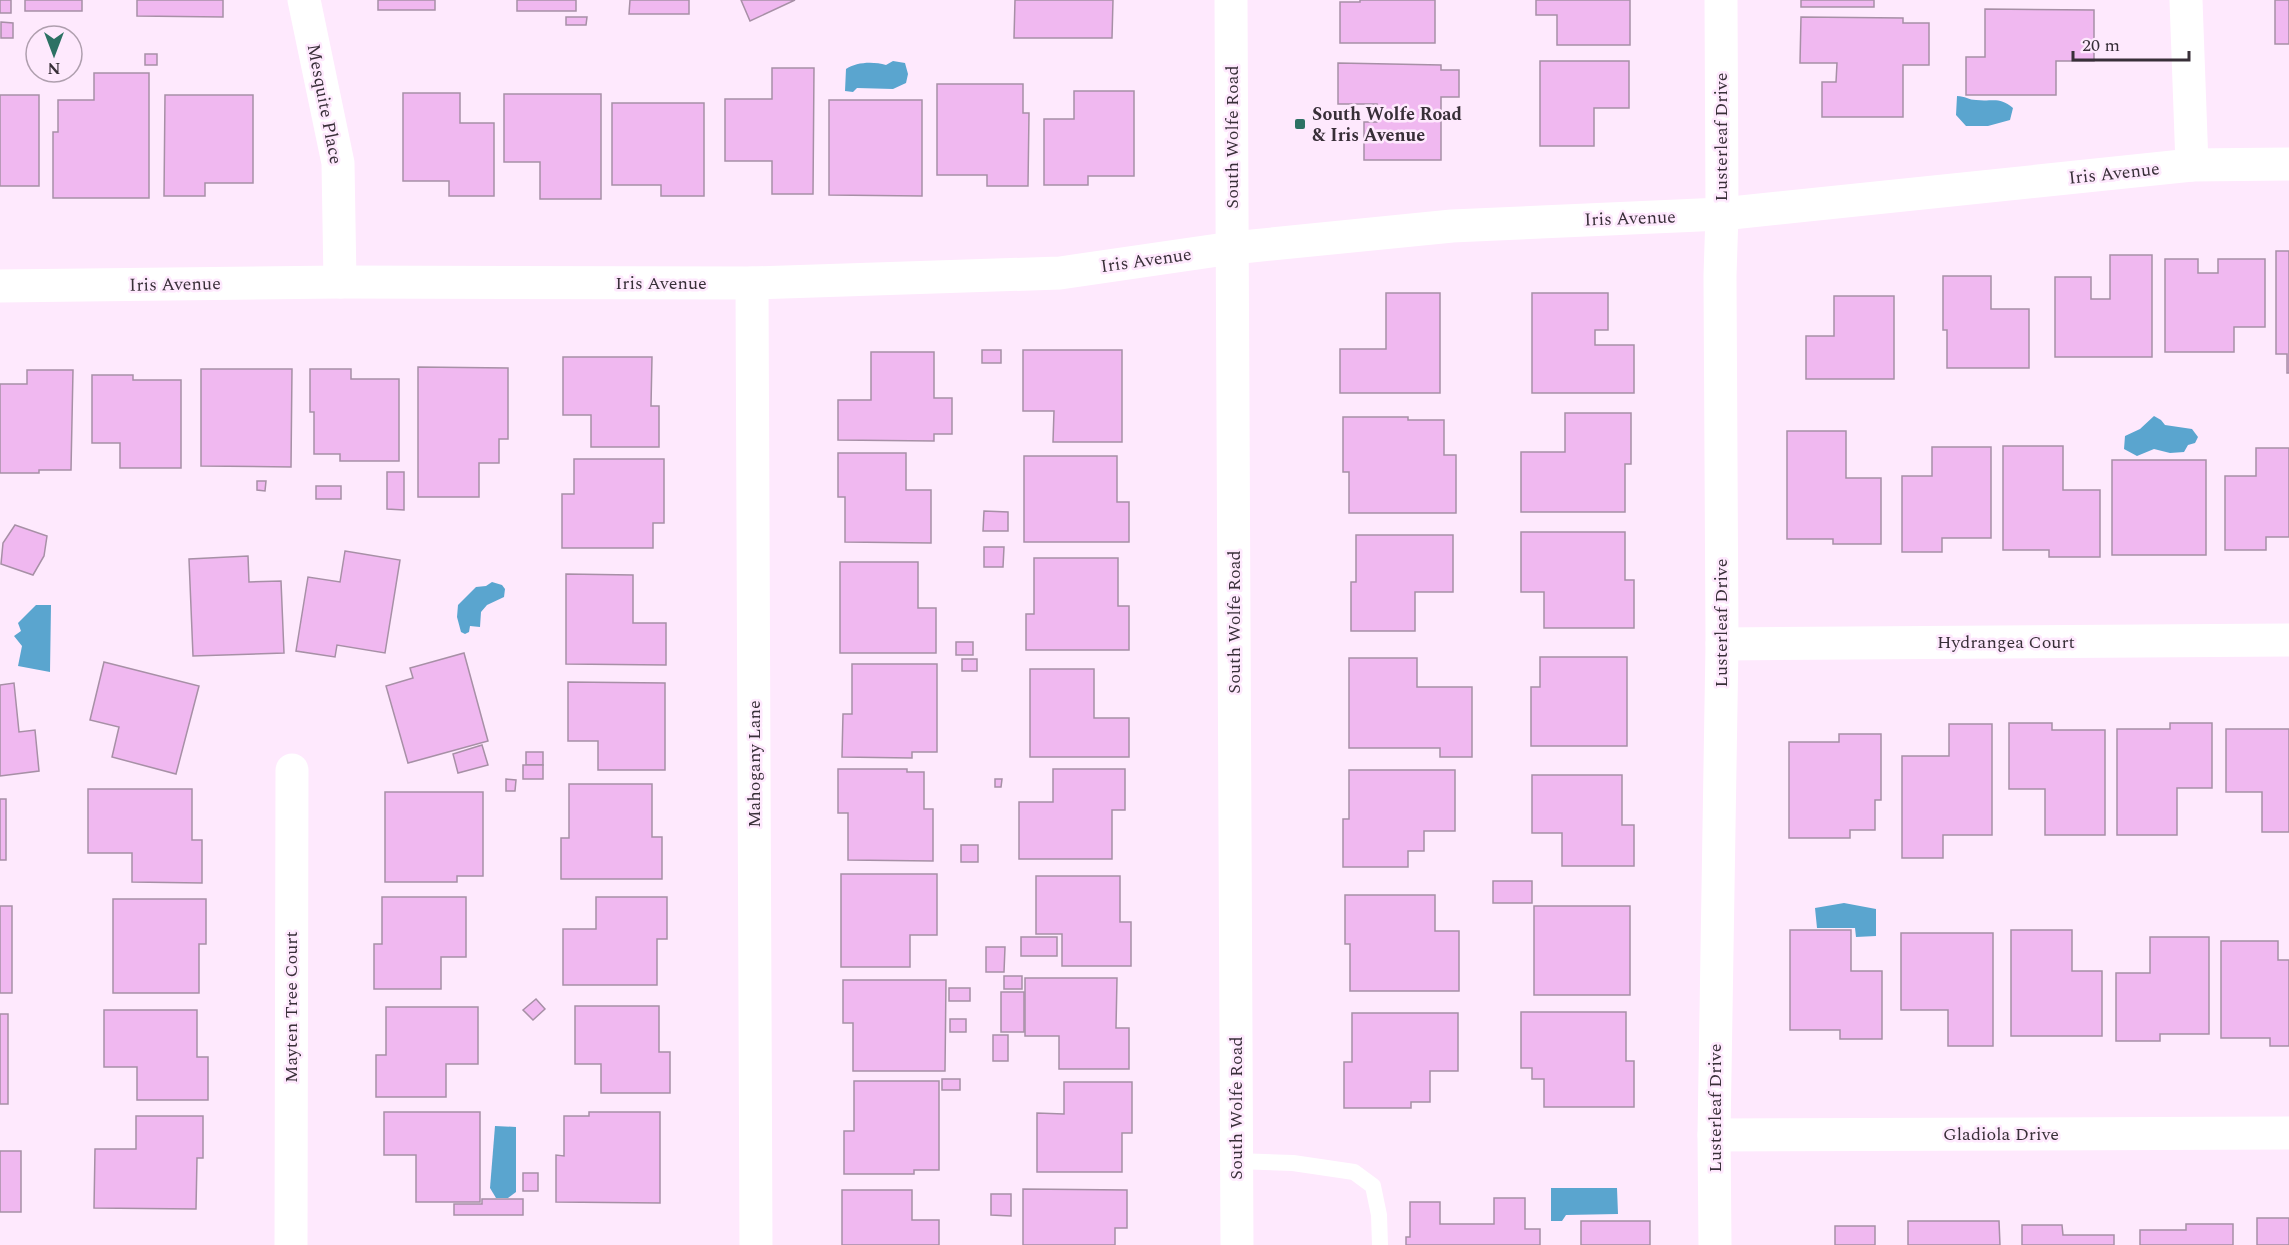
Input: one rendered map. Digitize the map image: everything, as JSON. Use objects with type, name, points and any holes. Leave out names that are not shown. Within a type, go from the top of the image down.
[{"type":"street","name":"Mesquite Place","points":[[304,0],[338,163],[340,282]]},
{"type":"street","name":"South Wolfe Road","points":[[1231,0],[1237,1245]]},
{"type":"street","name":"Lusterleaf Drive","points":[[1715,1245],[1714,1135],[1722,644],[1721,0]]},
{"type":"street","points":[[2186,0],[2192,165]]},
{"type":"street","name":"Iris Avenue","points":[[0,286],[340,282],[752,283],[1060,273],[1232,248],[1452,226],[1722,214],[2192,165],[2289,164]]},
{"type":"street","name":"Mahogany Lane","points":[[752,283],[756,1245]]},
{"type":"street","name":"Hydrangea Court","points":[[1722,644],[2289,640]]},
{"type":"street","name":"Mayten Tree Court","points":[[291,1245],[292,770]]},
{"type":"street","name":"Gladiola Drive","points":[[1714,1135],[2289,1133]]},
{"type":"lane","points":[[1236,1161],[1293,1163],[1354,1172],[1373,1186],[1379,1215],[1380,1245]]},
{"type":"water","points":[[893,61],[905,63],[908,74],[906,83],[893,89],[857,88],[853,92],[845,91],[846,69],[870,63],[886,65]]},
{"type":"water","points":[[1957,96],[1974,100],[2004,102],[2013,108],[2010,120],[1988,126],[1966,126],[1956,115]]},
{"type":"water","points":[[2154,416],[2165,425],[2192,429],[2198,437],[2195,443],[2188,445],[2184,452],[2170,453],[2154,449],[2137,456],[2124,449],[2125,436],[2140,429]]},
{"type":"water","points":[[492,582],[502,585],[505,589],[504,597],[487,605],[481,612],[480,627],[470,626],[469,632],[465,634],[461,632],[457,617],[458,605],[476,587],[486,586]]},
{"type":"water","points":[[36,605],[51,605],[50,672],[18,666],[22,646],[14,636],[21,631],[18,623]]},
{"type":"water","points":[[1844,903],[1876,909],[1876,936],[1856,937],[1855,928],[1817,928],[1815,908]]},
{"type":"water","points":[[495,1126],[516,1127],[516,1192],[508,1198],[496,1198],[490,1188]]},
{"type":"water","points":[[1551,1188],[1617,1188],[1618,1214],[1566,1215],[1562,1221],[1551,1221]]},
{"type":"building","points":[[0,0],[11,0],[11,13],[0,13]]},
{"type":"building","points":[[25,0],[82,0],[82,11],[25,11]]},
{"type":"building","points":[[137,0],[223,0],[223,17],[137,16]]},
{"type":"building","points":[[378,0],[435,0],[435,10],[378,10]]},
{"type":"building","points":[[517,0],[576,0],[576,11],[517,11]]},
{"type":"building","points":[[630,0],[689,0],[689,14],[629,14]]},
{"type":"building","points":[[741,0],[795,0],[750,21]]},
{"type":"building","points":[[1015,0],[1113,0],[1112,38],[1014,38]]},
{"type":"building","points":[[1360,0],[1435,0],[1435,43],[1340,43],[1340,2],[1360,2]]},
{"type":"building","points":[[1536,0],[1630,0],[1630,45],[1557,45],[1557,15],[1536,15]]},
{"type":"building","points":[[1801,0],[1874,0],[1874,7],[1801,7]]},
{"type":"building","points":[[2275,0],[2289,0],[2289,44],[2275,44]]},
{"type":"building","points":[[1985,9],[2094,10],[2094,61],[2056,61],[2056,95],[1966,95],[1966,57],[1985,57]]},
{"type":"building","points":[[566,17],[587,17],[586,25],[566,25]]},
{"type":"building","points":[[1801,17],[1903,18],[1903,23],[1929,23],[1929,65],[1903,65],[1903,117],[1822,117],[1822,82],[1836,82],[1837,63],[1800,63]]},
{"type":"building","points":[[1,22],[13,23],[13,38],[1,38]]},
{"type":"building","points":[[145,54],[157,54],[157,65],[145,65]]},
{"type":"building","points":[[1540,61],[1629,61],[1629,108],[1594,108],[1594,146],[1540,146]]},
{"type":"building","points":[[1338,63],[1441,65],[1441,70],[1459,70],[1459,97],[1441,97],[1441,160],[1364,160],[1364,122],[1377,122],[1377,104],[1338,104]]},
{"type":"building","points":[[772,68],[814,68],[813,194],[772,194],[772,161],[725,161],[725,99],[772,99]]},
{"type":"building","points":[[94,73],[149,73],[149,198],[53,198],[53,132],[58,132],[58,100],[94,100]]},
{"type":"building","points":[[937,84],[1023,84],[1023,113],[1029,113],[1028,186],[987,186],[987,175],[937,175]]},
{"type":"building","points":[[1074,91],[1134,91],[1134,176],[1088,176],[1088,185],[1044,185],[1044,119],[1074,119]]},
{"type":"building","points":[[403,93],[460,93],[460,123],[494,123],[494,196],[449,196],[449,181],[403,181]]},
{"type":"building","points":[[504,94],[601,94],[601,199],[540,199],[540,162],[504,162]]},
{"type":"building","points":[[0,95],[39,95],[39,186],[0,186]]},
{"type":"building","points":[[165,95],[253,95],[253,183],[205,183],[205,196],[164,196]]},
{"type":"building","points":[[829,100],[922,100],[922,196],[829,195]]},
{"type":"building","points":[[612,103],[704,103],[704,196],[661,196],[661,185],[612,185]]},
{"type":"building","points":[[2276,251],[2289,251],[2289,373],[2287,373],[2287,354],[2276,354]]},
{"type":"building","points":[[2110,255],[2152,255],[2152,357],[2055,357],[2055,277],[2091,277],[2091,299],[2110,299]]},
{"type":"building","points":[[2165,259],[2198,259],[2198,273],[2218,273],[2218,259],[2265,259],[2265,327],[2234,327],[2234,352],[2165,352]]},
{"type":"building","points":[[1943,276],[1991,276],[1991,309],[2029,309],[2029,368],[1947,368],[1947,330],[1943,330]]},
{"type":"building","points":[[1386,293],[1440,293],[1440,393],[1340,393],[1340,349],[1386,349]]},
{"type":"building","points":[[1532,293],[1608,293],[1608,330],[1595,330],[1595,345],[1634,345],[1634,393],[1532,393]]},
{"type":"building","points":[[1834,296],[1894,296],[1894,379],[1806,379],[1806,336],[1834,336]]},
{"type":"building","points":[[982,350],[1001,350],[1001,363],[982,363]]},
{"type":"building","points":[[1023,350],[1122,350],[1122,442],[1053,442],[1054,411],[1023,411]]},
{"type":"building","points":[[871,352],[934,352],[934,398],[952,398],[952,434],[934,434],[934,441],[838,440],[838,400],[871,400]]},
{"type":"building","points":[[563,357],[652,357],[651,406],[659,406],[659,447],[591,447],[591,415],[563,415]]},
{"type":"building","points":[[418,367],[508,368],[508,439],[499,439],[499,463],[479,463],[479,497],[418,497]]},
{"type":"building","points":[[201,369],[292,369],[291,467],[201,466]]},
{"type":"building","points":[[310,369],[351,369],[351,379],[399,379],[399,461],[340,461],[340,454],[314,454],[314,412],[310,412]]},
{"type":"building","points":[[27,370],[73,370],[71,470],[0,473],[0,384],[27,384]]},
{"type":"building","points":[[92,375],[133,375],[133,380],[181,380],[181,468],[120,468],[120,443],[92,443]]},
{"type":"building","points":[[1565,413],[1631,413],[1631,464],[1625,464],[1625,512],[1521,512],[1521,452],[1565,452]]},
{"type":"building","points":[[1343,417],[1408,417],[1408,420],[1444,420],[1444,455],[1456,455],[1456,513],[1349,513],[1349,472],[1343,472]]},
{"type":"building","points":[[1787,431],[1846,431],[1846,478],[1881,478],[1881,544],[1833,544],[1833,539],[1787,539]]},
{"type":"building","points":[[2003,446],[2063,446],[2063,490],[2100,490],[2100,557],[2049,557],[2049,550],[2003,550]]},
{"type":"building","points":[[1932,447],[1991,447],[1991,538],[1942,538],[1942,552],[1902,552],[1902,476],[1932,476]]},
{"type":"building","points":[[2256,448],[2289,448],[2289,537],[2266,537],[2266,550],[2225,550],[2225,476],[2256,476]]},
{"type":"building","points":[[838,453],[906,453],[906,490],[931,490],[931,543],[845,542],[845,497],[838,497]]},
{"type":"building","points":[[1024,456],[1117,456],[1117,502],[1129,502],[1129,542],[1024,542]]},
{"type":"building","points":[[574,459],[664,459],[664,523],[653,523],[653,548],[562,548],[562,494],[574,494]]},
{"type":"building","points":[[2112,460],[2206,460],[2206,555],[2112,555]]},
{"type":"building","points":[[387,472],[404,472],[404,510],[387,509]]},
{"type":"building","points":[[257,481],[266,481],[265,491],[257,490]]},
{"type":"building","points":[[316,486],[341,486],[341,499],[316,499]]},
{"type":"building","points":[[984,511],[1008,512],[1008,531],[983,531]]},
{"type":"building","points":[[15,525],[47,536],[44,556],[33,575],[1,564],[3,543]]},
{"type":"building","points":[[1521,532],[1625,532],[1625,580],[1634,580],[1634,628],[1544,628],[1544,592],[1521,592]]},
{"type":"building","points":[[1356,535],[1453,535],[1453,592],[1415,592],[1415,631],[1351,631],[1351,582],[1356,582]]},
{"type":"building","points":[[984,547],[1004,547],[1003,567],[984,567]]},
{"type":"building","points":[[345,551],[400,560],[385,653],[337,645],[335,657],[296,651],[308,577],[340,582]]},
{"type":"building","points":[[248,556],[249,582],[281,581],[284,653],[193,656],[189,559]]},
{"type":"building","points":[[1034,558],[1118,558],[1118,606],[1129,606],[1129,650],[1026,650],[1026,614],[1034,614]]},
{"type":"building","points":[[840,562],[918,562],[918,608],[936,608],[936,653],[840,653]]},
{"type":"building","points":[[566,574],[633,575],[633,623],[666,623],[666,665],[566,664]]},
{"type":"building","points":[[956,642],[973,642],[973,655],[956,655]]},
{"type":"building","points":[[464,653],[488,741],[408,763],[386,686],[413,678],[410,668]]},
{"type":"building","points":[[1540,657],[1627,657],[1627,746],[1531,746],[1531,687],[1540,687]]},
{"type":"building","points":[[1349,658],[1417,658],[1417,687],[1472,687],[1472,757],[1440,757],[1440,748],[1349,748]]},
{"type":"building","points":[[962,659],[977,659],[977,671],[962,671]]},
{"type":"building","points":[[104,662],[199,686],[176,774],[112,757],[119,727],[90,720]]},
{"type":"building","points":[[852,664],[937,664],[937,752],[912,752],[912,758],[842,757],[843,714],[852,714]]},
{"type":"building","points":[[1030,669],[1094,669],[1094,718],[1129,718],[1129,757],[1030,757]]},
{"type":"building","points":[[568,682],[665,683],[665,770],[598,770],[598,741],[568,741]]},
{"type":"building","points":[[14,683],[19,732],[35,730],[39,771],[0,776],[0,685]]},
{"type":"building","points":[[2009,723],[2052,723],[2052,730],[2105,730],[2105,835],[2045,835],[2045,789],[2009,789]]},
{"type":"building","points":[[2170,723],[2212,723],[2212,788],[2177,788],[2177,835],[2117,835],[2117,729],[2170,729]]},
{"type":"building","points":[[1949,724],[1992,724],[1992,835],[1943,835],[1943,858],[1902,858],[1902,756],[1949,756]]},
{"type":"building","points":[[2226,729],[2289,729],[2289,832],[2262,832],[2262,792],[2226,792]]},
{"type":"building","points":[[1839,734],[1881,734],[1881,800],[1875,800],[1875,830],[1850,830],[1850,838],[1789,838],[1789,742],[1839,742]]},
{"type":"building","points":[[482,745],[488,765],[458,773],[453,754]]},
{"type":"building","points":[[526,752],[543,752],[543,765],[526,765]]},
{"type":"building","points":[[523,765],[543,765],[543,779],[523,779]]},
{"type":"building","points":[[838,769],[907,769],[907,772],[924,772],[924,809],[933,809],[933,861],[848,860],[848,813],[838,813]]},
{"type":"building","points":[[1053,769],[1125,769],[1125,810],[1112,810],[1112,859],[1019,859],[1019,802],[1053,802]]},
{"type":"building","points":[[1349,770],[1455,770],[1455,831],[1424,831],[1424,851],[1408,851],[1408,867],[1343,867],[1343,819],[1349,819]]},
{"type":"building","points":[[1532,775],[1622,775],[1622,825],[1634,825],[1634,866],[1562,866],[1562,833],[1532,833]]},
{"type":"building","points":[[506,779],[516,780],[515,791],[506,791]]},
{"type":"building","points":[[995,779],[1002,779],[1001,787],[995,787]]},
{"type":"building","points":[[569,784],[652,784],[652,837],[662,837],[662,879],[561,879],[561,838],[569,838]]},
{"type":"building","points":[[88,789],[192,789],[192,840],[202,840],[202,883],[132,882],[132,853],[88,853]]},
{"type":"building","points":[[385,792],[483,792],[483,876],[457,876],[457,882],[385,882]]},
{"type":"building","points":[[0,799],[6,799],[6,860],[0,860]]},
{"type":"building","points":[[961,845],[978,845],[978,862],[961,862]]},
{"type":"building","points":[[841,874],[937,874],[937,935],[910,935],[910,967],[841,967]]},
{"type":"building","points":[[1036,876],[1120,876],[1120,922],[1131,922],[1131,966],[1062,966],[1062,934],[1036,934]]},
{"type":"building","points":[[1493,881],[1532,881],[1532,903],[1493,903]]},
{"type":"building","points":[[1345,895],[1435,895],[1435,931],[1459,931],[1459,991],[1350,991],[1350,944],[1345,944]]},
{"type":"building","points":[[382,897],[466,897],[466,957],[441,957],[441,989],[374,989],[374,944],[382,944]]},
{"type":"building","points":[[596,897],[667,897],[667,939],[657,939],[657,985],[563,985],[563,929],[596,929]]},
{"type":"building","points":[[113,899],[206,899],[206,944],[199,944],[199,993],[113,993]]},
{"type":"building","points":[[0,906],[12,906],[12,993],[0,993]]},
{"type":"building","points":[[1534,906],[1630,906],[1630,995],[1534,995]]},
{"type":"building","points":[[1790,930],[1851,930],[1851,971],[1882,971],[1882,1039],[1840,1039],[1840,1030],[1790,1030]]},
{"type":"building","points":[[2011,930],[2072,930],[2072,971],[2102,971],[2102,1036],[2011,1036]]},
{"type":"building","points":[[1901,933],[1993,933],[1993,1046],[1948,1046],[1948,1010],[1901,1010]]},
{"type":"building","points":[[1021,937],[1057,937],[1057,956],[1021,956]]},
{"type":"building","points":[[2150,937],[2209,937],[2209,1034],[2160,1034],[2160,1041],[2116,1041],[2116,973],[2150,973]]},
{"type":"building","points":[[2221,941],[2278,941],[2278,960],[2289,960],[2289,1046],[2270,1046],[2270,1038],[2221,1038]]},
{"type":"building","points":[[986,947],[1005,947],[1004,972],[986,972]]},
{"type":"building","points":[[1004,976],[1022,976],[1022,989],[1004,989]]},
{"type":"building","points":[[1025,978],[1117,978],[1116,1028],[1129,1028],[1129,1069],[1059,1069],[1059,1036],[1025,1036]]},
{"type":"building","points":[[843,980],[946,980],[945,1071],[853,1071],[853,1023],[843,1023]]},
{"type":"building","points":[[949,988],[970,988],[970,1001],[949,1001]]},
{"type":"building","points":[[1001,992],[1024,992],[1024,1032],[1001,1032]]},
{"type":"building","points":[[536,999],[545,1009],[533,1020],[523,1010]]},
{"type":"building","points":[[575,1006],[659,1006],[659,1052],[670,1052],[670,1093],[601,1093],[601,1064],[575,1064]]},
{"type":"building","points":[[386,1007],[478,1007],[478,1064],[446,1064],[446,1097],[376,1097],[376,1055],[386,1055]]},
{"type":"building","points":[[104,1010],[197,1010],[197,1057],[208,1057],[208,1100],[137,1100],[137,1067],[104,1067]]},
{"type":"building","points":[[1521,1012],[1626,1012],[1626,1061],[1634,1061],[1634,1107],[1544,1107],[1544,1079],[1532,1079],[1532,1068],[1521,1068]]},
{"type":"building","points":[[1352,1013],[1458,1013],[1458,1071],[1430,1071],[1430,1102],[1411,1102],[1411,1108],[1344,1108],[1344,1062],[1352,1062]]},
{"type":"building","points":[[0,1014],[8,1014],[8,1104],[0,1104]]},
{"type":"building","points":[[950,1019],[966,1019],[966,1032],[950,1032]]},
{"type":"building","points":[[993,1035],[1008,1035],[1008,1061],[993,1061]]},
{"type":"building","points":[[942,1079],[960,1079],[960,1090],[942,1090]]},
{"type":"building","points":[[854,1081],[939,1081],[939,1170],[914,1170],[914,1174],[844,1174],[844,1131],[854,1131]]},
{"type":"building","points":[[1064,1082],[1132,1082],[1132,1133],[1122,1133],[1122,1172],[1037,1172],[1037,1113],[1064,1114]]},
{"type":"building","points":[[384,1112],[480,1112],[480,1202],[416,1202],[416,1155],[384,1155]]},
{"type":"building","points":[[589,1112],[660,1112],[660,1203],[556,1202],[556,1155],[564,1156],[564,1116],[589,1116]]},
{"type":"building","points":[[136,1116],[203,1116],[203,1158],[197,1158],[196,1209],[94,1208],[95,1149],[136,1149]]},
{"type":"building","points":[[0,1151],[21,1151],[21,1212],[0,1212]]},
{"type":"building","points":[[523,1173],[538,1173],[538,1191],[523,1191]]},
{"type":"building","points":[[1023,1189],[1127,1190],[1127,1228],[1115,1228],[1115,1245],[1023,1245]]},
{"type":"building","points":[[842,1190],[912,1190],[912,1220],[939,1220],[939,1245],[842,1245]]},
{"type":"building","points":[[991,1194],[1011,1194],[1011,1216],[991,1215]]},
{"type":"building","points":[[1494,1198],[1525,1198],[1525,1229],[1540,1229],[1540,1245],[1406,1245],[1406,1237],[1410,1237],[1410,1202],[1440,1202],[1440,1224],[1494,1224]]},
{"type":"building","points":[[482,1199],[523,1199],[523,1215],[454,1215],[454,1204],[482,1204]]},
{"type":"building","points":[[2257,1218],[2289,1218],[2289,1245],[2257,1245]]},
{"type":"building","points":[[1581,1221],[1650,1221],[1650,1245],[1581,1245]]},
{"type":"building","points":[[1908,1221],[1999,1221],[2000,1245],[1908,1245]]},
{"type":"building","points":[[2186,1224],[2233,1224],[2233,1245],[2140,1245],[2140,1230],[2186,1230]]},
{"type":"building","points":[[2022,1225],[2062,1225],[2063,1235],[2114,1235],[2114,1245],[2022,1245]]},
{"type":"building","points":[[1835,1226],[1875,1226],[1875,1245],[1835,1245]]},
{"type":"place","name":"South Wolfe Road & Iris Avenue","points":[[1300,124]]}]
